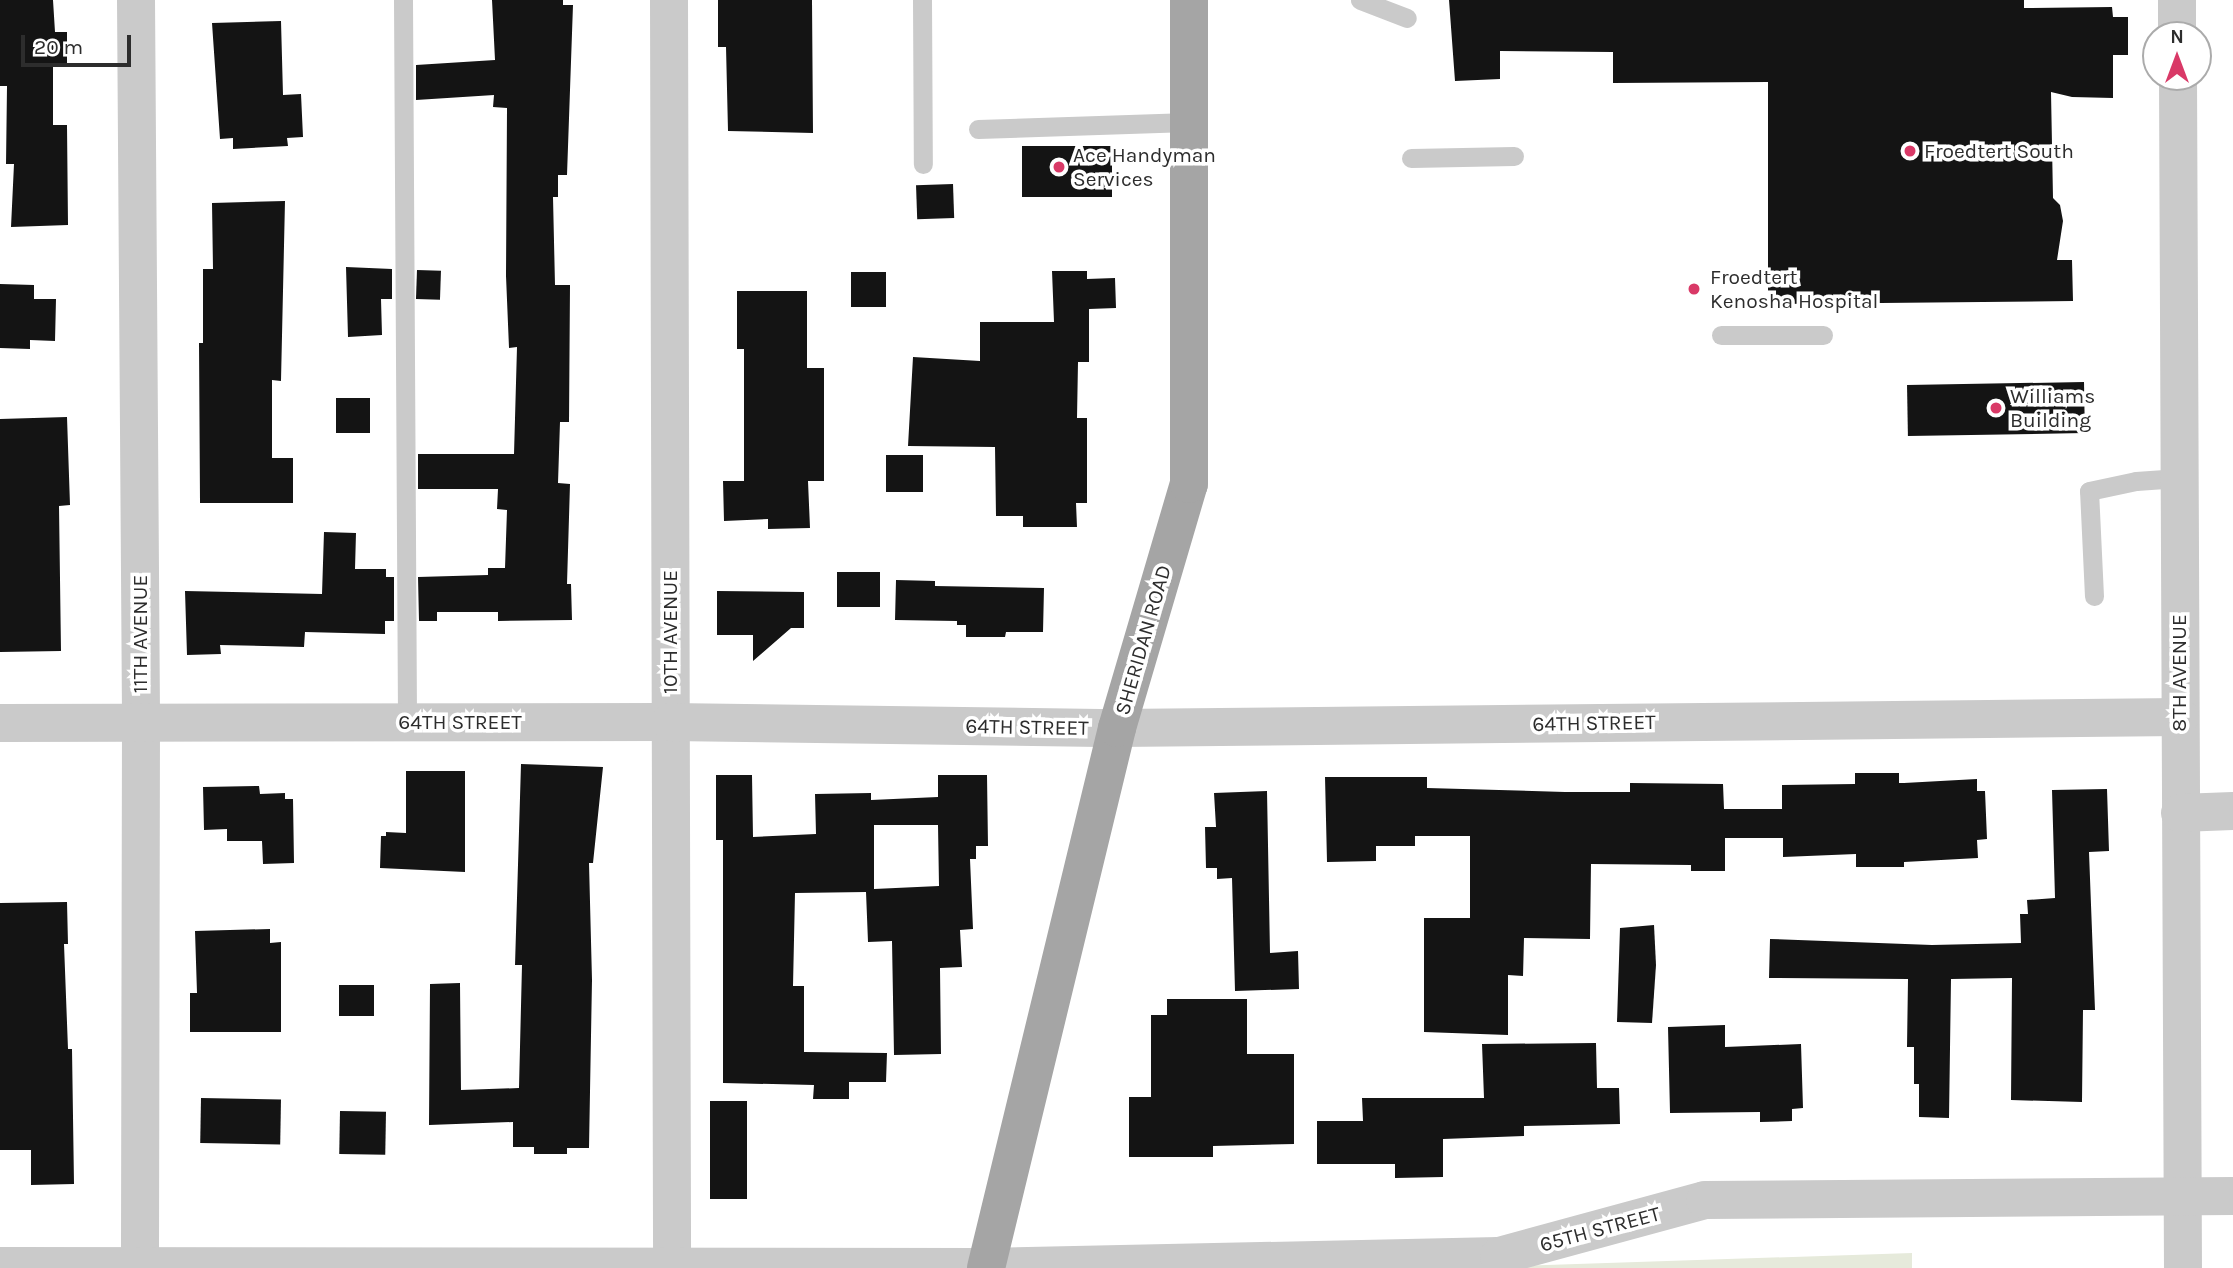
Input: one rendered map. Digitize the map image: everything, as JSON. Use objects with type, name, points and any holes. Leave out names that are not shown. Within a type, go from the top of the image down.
[{"type":"main road","name":"SHERIDAN ROAD","points":[[986,1267],[1117,728],[1189,484],[1189,0]]},
{"type":"street","name":"11TH AVENUE","points":[[136,0],[141,723],[139,1267]]},
{"type":"street","name":"10TH AVENUE","points":[[668,0],[672,1265]]},
{"type":"street","points":[[2177,0],[2178,21]]},
{"type":"street","name":"8TH AVENUE","points":[[2178,91],[2183,1268]]},
{"type":"street","name":"64TH STREET","points":[[0,723],[670,722],[1117,728],[2179,717]]},
{"type":"street","points":[[2180,813],[2233,811]]},
{"type":"street","name":"65TH STREET","points":[[0,1266],[986,1267],[1499,1256],[1705,1200],[2181,1194],[2233,1196]]},
{"type":"lane","points":[[403,0],[407,722]]},
{"type":"lane","points":[[922,0],[923,164]]},
{"type":"lane","points":[[1360,0],[1407,18]]},
{"type":"lane","points":[[978,129],[1189,122]]},
{"type":"lane","points":[[1411,158],[1514,156]]},
{"type":"lane","points":[[1721,335],[1823,335]]},
{"type":"lane","points":[[2094,596],[2089,491],[2136,481],[2179,478]]},
{"type":"shaded area","points":[[1912,1253],[1912,1268],[1453,1268]]},
{"type":"building","points":[[0,0],[53,0],[55,32],[67,32],[67,65],[53,65],[53,125],[67,125],[68,225],[11,227],[14,164],[6,164],[7,86],[0,86]]},
{"type":"building","points":[[492,0],[563,0],[563,5],[573,5],[567,175],[558,175],[558,197],[553,197],[555,285],[570,285],[569,422],[560,422],[558,483],[570,484],[567,584],[571,584],[572,620],[498,621],[498,612],[437,612],[437,621],[419,621],[418,577],[488,575],[488,568],[505,568],[507,510],[497,509],[498,489],[418,489],[418,454],[514,454],[517,347],[509,348],[506,276],[507,108],[493,107],[494,95],[416,100],[416,65],[495,60]]},
{"type":"building","points":[[718,0],[812,0],[813,133],[728,131],[726,47],[718,47]]},
{"type":"building","name":"Froedtert South","points":[[1449,0],[2024,0],[2024,8],[2112,7],[2113,17],[2128,17],[2128,55],[2113,55],[2113,98],[2072,97],[2051,92],[2053,198],[2060,205],[2063,221],[2057,260],[2072,260],[2073,301],[1768,304],[1768,82],[1613,83],[1613,52],[1500,51],[1500,79],[1455,81]]},
{"type":"building","points":[[281,21],[283,95],[301,94],[303,137],[287,138],[288,146],[233,149],[233,138],[220,139],[212,23]]},
{"type":"building","name":"Ace Handyman Services","points":[[1022,146],[1112,146],[1112,197],[1022,197]]},
{"type":"building","points":[[953,184],[954,218],[917,219],[916,185]]},
{"type":"building","points":[[285,201],[281,381],[272,380],[272,458],[293,458],[293,503],[200,503],[199,343],[203,343],[203,269],[213,269],[212,203]]},
{"type":"building","points":[[346,267],[392,269],[392,299],[381,299],[382,335],[348,337]]},
{"type":"building","points":[[417,270],[441,271],[440,300],[416,299]]},
{"type":"building","points":[[1052,271],[1087,271],[1087,279],[1115,278],[1116,308],[1089,309],[1089,362],[1078,362],[1077,418],[1087,418],[1087,503],[1076,503],[1077,527],[1023,527],[1023,516],[996,516],[995,447],[908,446],[913,357],[980,361],[980,322],[1054,322]]},
{"type":"building","points":[[851,272],[886,272],[886,307],[851,307]]},
{"type":"building","points":[[0,284],[34,285],[34,299],[56,299],[55,341],[30,340],[30,349],[0,348]]},
{"type":"building","points":[[737,291],[807,291],[807,368],[824,368],[824,481],[808,481],[810,528],[768,529],[768,519],[724,521],[723,481],[744,481],[744,349],[737,349]]},
{"type":"building","name":"Williams Building","points":[[2084,382],[2085,433],[1908,436],[1907,385]]},
{"type":"building","points":[[336,398],[370,398],[370,433],[336,433]]},
{"type":"building","points":[[67,417],[70,505],[59,506],[61,651],[0,652],[0,419]]},
{"type":"building","points":[[886,455],[923,455],[923,492],[886,492]]},
{"type":"building","points":[[324,532],[356,533],[355,569],[386,569],[386,577],[394,577],[394,621],[385,621],[385,634],[305,632],[304,647],[220,645],[221,654],[187,655],[185,591],[322,594]]},
{"type":"building","points":[[837,572],[880,572],[880,607],[837,607]]},
{"type":"building","points":[[896,580],[935,581],[935,586],[1044,588],[1043,632],[1006,632],[1005,637],[966,637],[966,625],[957,625],[957,621],[895,620]]},
{"type":"building","points":[[717,591],[804,592],[804,628],[791,628],[753,661],[753,635],[717,635]]},
{"type":"building","points":[[521,764],[603,767],[593,863],[589,863],[592,980],[589,1148],[567,1148],[567,1154],[534,1154],[534,1147],[513,1147],[513,1122],[429,1125],[430,984],[460,983],[461,1090],[519,1088],[522,965],[515,965]]},
{"type":"building","points":[[406,771],[465,771],[465,872],[380,868],[381,836],[386,836],[386,832],[406,833]]},
{"type":"building","points":[[1855,773],[1899,773],[1899,783],[1977,779],[1977,791],[1985,791],[1987,839],[1977,840],[1978,858],[1904,862],[1904,867],[1856,867],[1856,854],[1783,857],[1783,838],[1725,838],[1725,871],[1691,871],[1691,865],[1591,864],[1590,939],[1524,938],[1523,976],[1508,975],[1508,1035],[1424,1032],[1424,918],[1470,918],[1470,836],[1415,836],[1415,846],[1376,846],[1376,861],[1327,862],[1325,777],[1427,777],[1427,788],[1565,792],[1630,792],[1630,783],[1723,784],[1724,809],[1782,809],[1782,785],[1855,784]]},
{"type":"building","points":[[716,775],[752,775],[753,837],[816,834],[815,794],[871,793],[871,800],[938,797],[938,775],[987,775],[988,846],[976,846],[976,859],[970,859],[973,929],[960,930],[962,967],[940,968],[941,1054],[894,1055],[892,941],[868,942],[866,892],[795,893],[793,986],[804,986],[804,1052],[887,1053],[886,1082],[849,1082],[849,1099],[813,1099],[814,1085],[723,1083],[723,840],[716,840]],"holes":[[[874,825],[938,825],[939,886],[874,889]]]},
{"type":"building","points":[[259,786],[260,794],[285,793],[285,799],[293,799],[294,863],[263,864],[262,841],[227,841],[227,829],[204,830],[203,787]]},
{"type":"building","points":[[2107,789],[2109,851],[2089,852],[2095,1010],[2083,1010],[2082,1102],[2011,1100],[2012,978],[1951,979],[1949,1118],[1919,1117],[1919,1084],[1914,1084],[1914,1047],[1907,1047],[1908,979],[1769,978],[1770,939],[1932,945],[2021,943],[2020,914],[2028,914],[2027,900],[2055,898],[2052,790]]},
{"type":"building","points":[[1267,791],[1270,953],[1298,951],[1299,989],[1235,991],[1232,878],[1217,879],[1217,868],[1206,868],[1205,827],[1216,827],[1214,793]]},
{"type":"building","points":[[67,902],[68,944],[64,944],[68,1049],[72,1049],[74,1184],[31,1185],[31,1150],[0,1150],[0,903]]},
{"type":"building","points":[[1654,925],[1656,965],[1652,1023],[1617,1022],[1620,928]]},
{"type":"building","points":[[270,929],[270,943],[281,942],[281,1032],[190,1032],[190,993],[197,993],[195,931]]},
{"type":"building","points":[[339,985],[374,985],[374,1016],[339,1016]]},
{"type":"building","points":[[1167,999],[1247,999],[1247,1054],[1294,1054],[1294,1144],[1213,1146],[1213,1157],[1129,1157],[1129,1097],[1151,1097],[1151,1015],[1167,1015]]},
{"type":"building","points":[[1725,1025],[1725,1047],[1801,1044],[1803,1108],[1792,1109],[1792,1121],[1760,1122],[1760,1112],[1670,1113],[1668,1027]]},
{"type":"building","points":[[1596,1043],[1597,1088],[1619,1088],[1620,1124],[1524,1126],[1524,1136],[1443,1139],[1443,1177],[1395,1178],[1395,1164],[1317,1164],[1317,1121],[1363,1121],[1362,1098],[1484,1098],[1482,1044]]},
{"type":"building","points":[[201,1098],[281,1099],[280,1144],[200,1143]]},
{"type":"building","points":[[710,1101],[747,1101],[747,1199],[710,1199]]},
{"type":"building","points":[[340,1111],[386,1112],[385,1155],[339,1154]]},
{"type":"place","name":"Froedtert South","points":[[1910,151]]},
{"type":"place","name":"Ace Handyman Services","points":[[1059,167]]},
{"type":"place","name":"Froedtert Kenosha Hospital","points":[[1694,289]]},
{"type":"place","name":"Williams Building","points":[[1996,408]]}]
